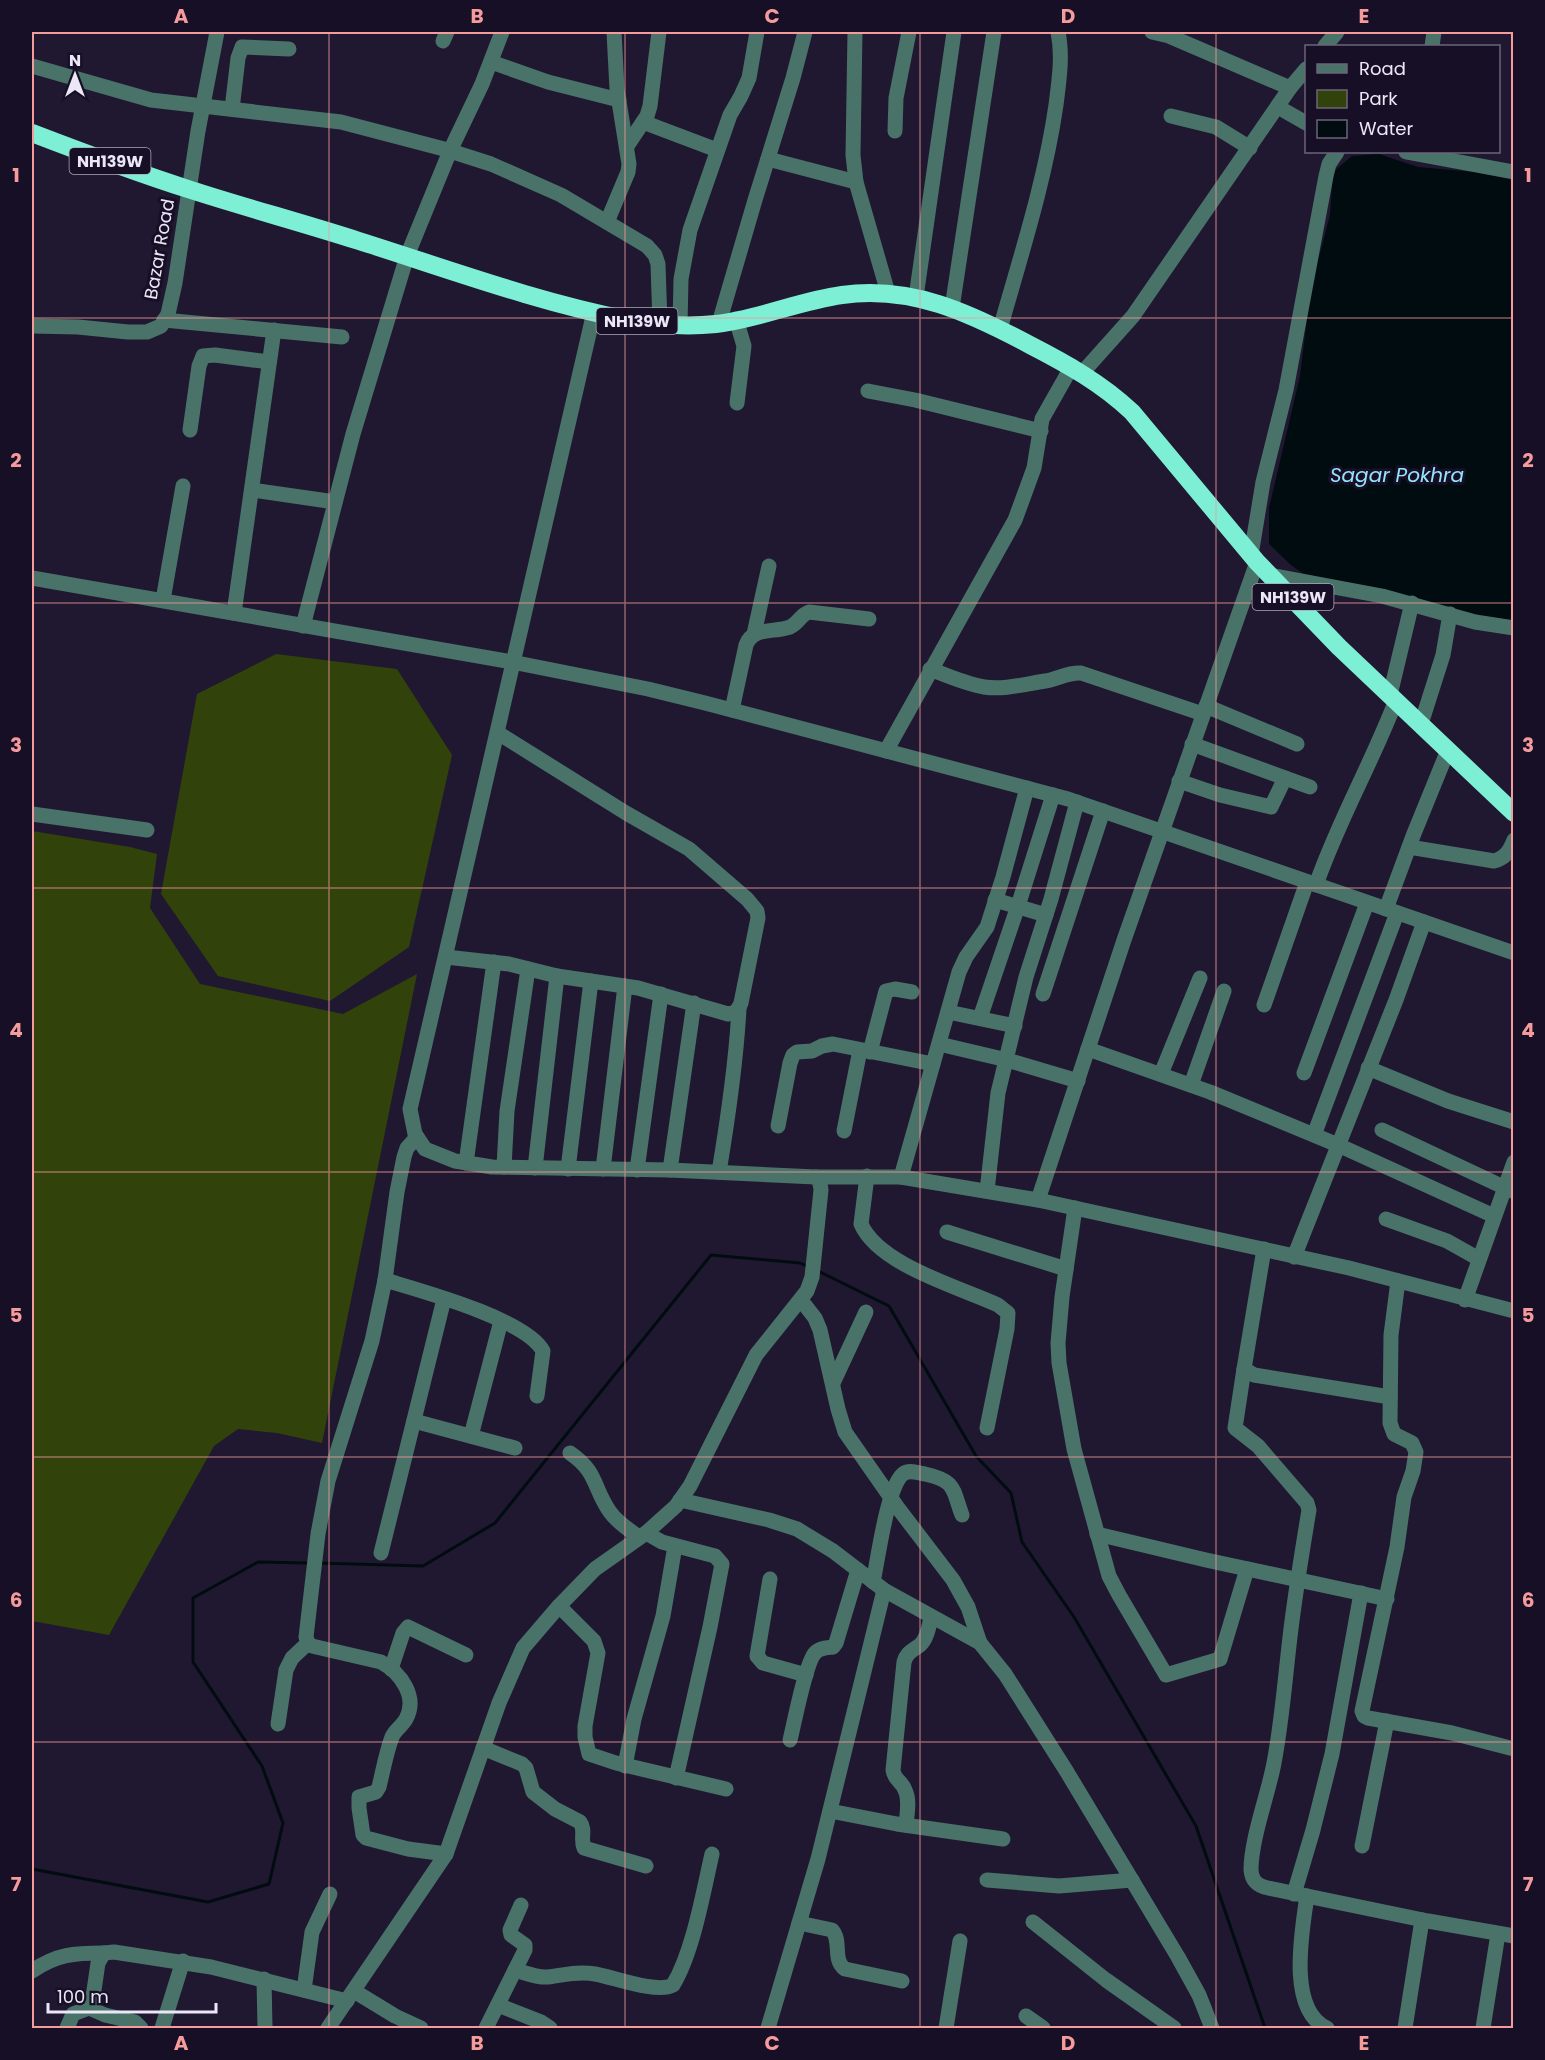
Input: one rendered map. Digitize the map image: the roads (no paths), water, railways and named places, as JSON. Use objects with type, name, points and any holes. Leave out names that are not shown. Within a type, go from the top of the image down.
[{"type":"highway","name":"NH139W","points":[[32,133],[189,190],[508,288],[594,312],[680,326],[728,321],[840,295],[872,292],[916,297],[952,308],[1000,329],[1077,369],[1114,394],[1132,412],[1270,575],[1339,647],[1514,813]]},
{"type":"street","name":"Bazar Road","points":[[32,326],[147,332],[161,326],[168,314],[175,284],[202,107],[217,32]]},
{"type":"street","points":[[303,626],[352,434],[407,256],[502,32]]},
{"type":"street","points":[[606,222],[628,172],[629,164],[615,69],[614,32]]},
{"type":"street","points":[[627,146],[643,122],[650,106],[659,32]]},
{"type":"street","points":[[680,326],[681,279],[690,230],[730,115],[749,78],[757,32]]},
{"type":"street","points":[[737,403],[744,346],[728,321],[768,159],[805,32]]},
{"type":"street","points":[[855,32],[854,155],[856,182],[888,293]]},
{"type":"street","points":[[895,131],[896,98],[909,32]]},
{"type":"street","points":[[916,297],[954,32]]},
{"type":"street","points":[[952,308],[994,32]]},
{"type":"street","points":[[1000,329],[1034,211],[1051,138],[1061,54],[1058,32]]},
{"type":"street","points":[[1152,32],[1169,36],[1290,88]]},
{"type":"street","points":[[1326,45],[1336,32]]},
{"type":"street","points":[[232,109],[238,58],[242,47],[289,49]]},
{"type":"street","points":[[491,62],[548,82],[619,100]]},
{"type":"street","points":[[32,66],[151,100],[341,122],[492,164],[561,195],[646,246],[655,255],[660,277],[660,324]]},
{"type":"street","points":[[886,751],[1015,520],[1034,468],[1045,411],[1077,369],[1133,316],[1290,88],[1305,70]]},
{"type":"street","points":[[1278,107],[1305,122]]},
{"type":"street","points":[[1172,116],[1216,127],[1250,148]]},
{"type":"street","points":[[643,122],[717,150]]},
{"type":"street","points":[[1038,1200],[1254,558],[1263,482],[1286,390],[1326,176],[1329,164],[1336,153]]},
{"type":"street","points":[[1412,153],[1514,172]]},
{"type":"street","points":[[768,159],[856,182]]},
{"type":"street","points":[[594,312],[410,1109],[415,1134],[425,1149],[455,1161],[504,1167],[670,1170],[816,1177],[901,1177],[1076,1208],[1349,1268],[1514,1311]]},
{"type":"street","points":[[164,320],[342,337]]},
{"type":"street","points":[[234,613],[274,330]]},
{"type":"street","points":[[190,430],[200,360],[203,356],[215,355],[269,362]]},
{"type":"street","points":[[868,392],[915,400],[1041,431]]},
{"type":"street","points":[[163,600],[183,486]]},
{"type":"street","points":[[252,490],[335,502]]},
{"type":"street","points":[[754,634],[769,566]]},
{"type":"street","points":[[1270,575],[1412,603],[1475,622],[1514,628]]},
{"type":"street","points":[[32,578],[512,662],[648,689],[732,710],[1077,802],[1514,953]]},
{"type":"street","points":[[1264,1005],[1311,883],[1384,730],[1393,698],[1412,603]]},
{"type":"street","points":[[732,710],[748,638],[754,634],[788,628],[795,625],[804,614],[809,612],[869,620]]},
{"type":"street","points":[[1421,724],[1443,655],[1450,614]]},
{"type":"street","points":[[930,669],[983,687],[1051,680],[1073,673],[1081,673],[1204,710],[1296,744]]},
{"type":"street","points":[[498,733],[626,813],[689,849],[757,911],[758,918],[739,1009],[737,1049],[719,1172]]},
{"type":"street","points":[[1192,744],[1310,787]]},
{"type":"street","points":[[1314,1135],[1391,911],[1409,847],[1448,750]]},
{"type":"street","points":[[1179,781],[1220,795],[1271,807],[1285,778]]},
{"type":"street","points":[[901,1177],[962,966],[987,927],[1027,788]]},
{"type":"street","points":[[980,1018],[1053,795]]},
{"type":"street","points":[[987,1191],[998,1093],[1026,977],[1046,915],[1077,802]]},
{"type":"street","points":[[1043,994],[1103,811]]},
{"type":"street","points":[[32,814],[147,830]]},
{"type":"street","points":[[1409,847],[1494,861],[1505,856],[1514,840]]},
{"type":"street","points":[[995,900],[1046,915]]},
{"type":"street","points":[[1304,1073],[1367,903]]},
{"type":"street","points":[[1294,1257],[1396,1000],[1424,922]]},
{"type":"street","points":[[446,957],[494,962],[557,976],[625,986],[728,1014],[734,1014],[739,1009]]},
{"type":"street","points":[[466,1163],[494,962]]},
{"type":"street","points":[[504,1167],[507,1111],[528,969]]},
{"type":"street","points":[[535,1168],[557,976]]},
{"type":"street","points":[[1161,1074],[1200,978]]},
{"type":"street","points":[[568,1168],[591,981]]},
{"type":"street","points":[[603,1169],[625,986]]},
{"type":"street","points":[[844,1131],[865,1051],[886,991],[895,989],[912,992]]},
{"type":"street","points":[[1191,1085],[1224,991]]},
{"type":"street","points":[[637,1170],[661,994]]},
{"type":"street","points":[[670,1170],[694,1003]]},
{"type":"street","points":[[948,1012],[1015,1026]]},
{"type":"street","points":[[778,1126],[793,1055],[797,1052],[812,1051],[826,1044],[933,1064]]},
{"type":"street","points":[[939,1044],[1078,1080]]},
{"type":"street","points":[[1088,1049],[1191,1085],[1314,1135],[1494,1216]]},
{"type":"street","points":[[1368,1068],[1448,1101],[1514,1122]]},
{"type":"street","points":[[1382,1130],[1509,1190]]},
{"type":"street","points":[[417,1137],[407,1148],[404,1157],[385,1280],[365,1364],[328,1481],[306,1631],[308,1643],[312,1646],[381,1662],[391,1669],[407,1688],[411,1702],[407,1718],[393,1734],[379,1787],[376,1791],[359,1797],[361,1829],[366,1838],[408,1849],[446,1854]]},
{"type":"street","points":[[1465,1300],[1494,1216],[1509,1190],[1514,1162]]},
{"type":"street","points":[[867,1176],[861,1224],[874,1242],[918,1272],[998,1305],[1008,1313],[1007,1329],[987,1428]]},
{"type":"street","points":[[328,2028],[446,1854],[499,1702],[523,1648],[559,1606],[596,1569],[642,1535],[680,1500],[695,1477],[756,1354],[801,1300],[812,1277],[814,1261],[821,1190],[816,1177]]},
{"type":"street","points":[[1076,1208],[1062,1297],[1059,1363],[1074,1449],[1110,1576],[1166,1675],[1220,1659],[1247,1569]]},
{"type":"street","points":[[1386,1219],[1447,1241],[1479,1259]]},
{"type":"street","points":[[947,1232],[1066,1269]]},
{"type":"street","points":[[1263,1249],[1235,1428],[1258,1446],[1307,1503],[1309,1510],[1297,1579],[1284,1699],[1274,1764],[1251,1866],[1254,1881],[1259,1886],[1506,1935],[1483,2028]]},
{"type":"street","points":[[385,1280],[501,1321],[533,1340],[543,1351],[537,1396]]},
{"type":"street","points":[[1398,1281],[1391,1335],[1391,1430],[1394,1434],[1412,1443],[1416,1452],[1413,1471],[1404,1497],[1387,1599],[1362,1711],[1368,1718],[1452,1733],[1514,1749]]},
{"type":"street","points":[[381,1553],[444,1299]]},
{"type":"street","points":[[801,1300],[815,1318],[820,1330],[845,1432],[890,1497],[953,1580],[968,1607],[980,1643]]},
{"type":"street","points":[[832,1383],[866,1312]]},
{"type":"street","points":[[471,1437],[501,1321]]},
{"type":"street","points":[[1244,1369],[1254,1375],[1390,1397]]},
{"type":"street","points":[[414,1421],[515,1448]]},
{"type":"street","points":[[570,1454],[588,1467],[602,1500],[611,1514],[642,1535],[715,1556],[722,1564],[676,1778]]},
{"type":"street","points":[[768,2028],[830,1811],[879,1586],[890,1497],[898,1480],[907,1472],[943,1478],[951,1486],[962,1515]]},
{"type":"street","points":[[680,1500],[769,1520],[796,1529],[817,1540],[879,1586],[931,1618],[980,1643],[1011,1684],[1067,1772],[1178,1957],[1212,2028]]},
{"type":"street","points":[[1097,1534],[1387,1599]]},
{"type":"street","points":[[625,1766],[634,1719],[663,1616],[675,1546]]},
{"type":"street","points":[[790,1740],[806,1675],[815,1652],[832,1647],[836,1643],[858,1570]]},
{"type":"street","points":[[770,1579],[757,1656],[763,1663],[806,1675]]},
{"type":"street","points":[[1328,2028],[1311,2016],[1300,1977],[1301,1895],[1332,1754],[1361,1593]]},
{"type":"street","points":[[559,1606],[594,1641],[598,1653],[585,1726],[589,1754],[625,1766],[726,1789]]},
{"type":"street","points":[[906,1825],[907,1797],[902,1785],[894,1776],[893,1770],[904,1662],[906,1655],[920,1645],[924,1639],[931,1618]]},
{"type":"street","points":[[391,1669],[403,1633],[408,1627],[466,1655]]},
{"type":"street","points":[[278,1724],[286,1670],[292,1658],[308,1643]]},
{"type":"street","points":[[1362,1846],[1387,1721]]},
{"type":"street","points":[[483,1748],[526,1768],[533,1792],[583,1826],[582,1844],[584,1848],[646,1866]]},
{"type":"street","points":[[830,1811],[1003,1839]]},
{"type":"street","points":[[515,1970],[539,1977],[575,1973],[593,1974],[653,1987],[664,1988],[673,1985],[695,1925],[712,1854]]},
{"type":"street","points":[[987,1880],[1059,1886],[1132,1880]]},
{"type":"street","points":[[304,1990],[312,1932],[330,1894]]},
{"type":"street","points":[[486,2028],[525,1950],[525,1945],[511,1935],[510,1930],[521,1905]]},
{"type":"street","points":[[1405,2028],[1422,1920]]},
{"type":"street","points":[[799,1923],[832,1930],[836,1934],[839,1960],[845,1969],[902,1980]]},
{"type":"street","points":[[1033,1923],[1106,1980],[1174,2028]]},
{"type":"street","points":[[946,2028],[960,1941]]},
{"type":"street","points":[[32,1971],[55,1957],[77,1953],[114,1952],[183,1961],[304,1990],[350,1996],[420,2028]]},
{"type":"street","points":[[67,2028],[73,2014],[89,2008],[92,2004],[98,1963],[104,1953]]},
{"type":"street","points":[[162,2028],[183,1961]]},
{"type":"street","points":[[264,1979],[265,2028]]},
{"type":"street","points":[[498,2005],[541,2022],[550,2028]]},
{"type":"street","points":[[89,2008],[105,2015],[135,2022],[141,2028]]},
{"type":"street","points":[[1026,2016],[1043,2028]]},
{"type":"water","name":"Sagar Pokhra","points":[[1379,154],[1418,167],[1474,172],[1513,180],[1513,623],[1309,578],[1269,544],[1269,508],[1300,376],[1307,319],[1330,215],[1333,172],[1352,156]]},
{"type":"waterway","points":[[318,1563],[423,1566],[495,1523],[711,1255],[800,1263],[809,1267]]},
{"type":"waterway","points":[[818,1271],[889,1306],[976,1456],[1011,1493],[1022,1542],[1074,1617],[1196,1826],[1265,2028]]},
{"type":"waterway","points":[[32,1869],[208,1902],[269,1884],[283,1823],[262,1766],[193,1662],[193,1598],[258,1562],[309,1563]]}]
